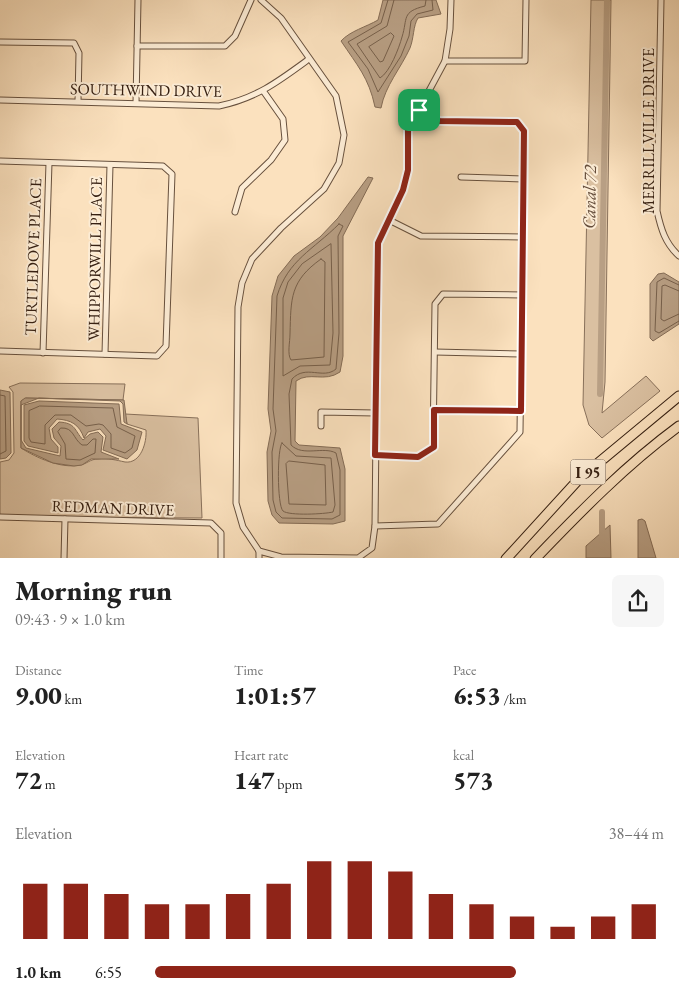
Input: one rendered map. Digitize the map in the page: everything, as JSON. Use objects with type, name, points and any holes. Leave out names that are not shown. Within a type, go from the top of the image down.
[{"type":"highway","name":"I 95","points":[[506,558],[579,480],[679,396]]},
{"type":"highway","name":"I 95","points":[[535,558],[596,495],[652,446],[679,426]]},
{"type":"street","points":[[136,103],[138,0]]},
{"type":"street","points":[[137,46],[225,46],[235,36],[251,0]]},
{"type":"street","points":[[259,558],[259,550],[243,527],[236,503],[238,307],[242,283],[252,259],[281,228],[324,189],[339,163],[344,134],[336,96],[282,18],[261,0]]},
{"type":"street","points":[[259,550],[281,557],[358,558],[372,548],[375,526],[378,243],[403,190],[408,170],[408,130],[445,61],[450,29],[451,0]]},
{"type":"street","points":[[445,61],[525,61],[526,0]]},
{"type":"street","name":"MERRILLVILLE DRIVE","points":[[661,0],[658,211],[662,232],[671,249],[679,256]]},
{"type":"street","points":[[0,42],[74,43],[79,53],[78,102]]},
{"type":"street","name":"SOUTHWIND DRIVE","points":[[0,100],[219,106],[237,102],[264,92],[310,59]]},
{"type":"street","points":[[235,212],[242,188],[271,160],[285,140],[282,119],[264,92]]},
{"type":"street","points":[[375,526],[438,524],[520,432],[524,131],[517,122],[439,121],[419,110]]},
{"type":"street","points":[[0,161],[163,166],[172,174],[166,346],[157,356],[0,351]]},
{"type":"street","name":"TURTLEDOVE PLACE","points":[[43,353],[48,163]]},
{"type":"street","name":"WHIPPORWILL PLACE","points":[[105,354],[110,165]]},
{"type":"street","points":[[461,178],[524,179]]},
{"type":"street","points":[[389,220],[421,236],[523,238]]},
{"type":"street","points":[[375,455],[418,457],[434,447],[435,304],[443,294],[522,295]]},
{"type":"street","points":[[435,352],[521,354]]},
{"type":"street","points":[[434,410],[521,411]]},
{"type":"street","points":[[322,426],[321,412],[376,413]]},
{"type":"street","name":"REDMAN DRIVE","points":[[0,517],[211,523],[221,533],[221,558]]},
{"type":"street","points":[[64,558],[65,519]]},
{"type":"shaded area","points":[[591,0],[611,0],[605,382],[602,413],[646,376],[660,391],[602,438],[589,425],[583,405]]},
{"type":"shaded area","points":[[20,383],[125,384],[123,400],[26,398],[21,401],[21,448],[42,459],[57,464],[73,466],[95,459],[125,462],[135,460],[144,446],[146,430],[127,424],[125,414],[198,418],[202,518],[0,517],[0,462],[9,460],[14,453],[13,392],[9,387]]},
{"type":"water","points":[[383,0],[436,0],[441,14],[418,18],[410,48],[390,85],[381,108],[375,107],[366,80],[341,41],[353,32],[378,20]]},
{"type":"water","points":[[368,177],[373,178],[343,236],[343,356],[340,372],[328,377],[307,377],[296,381],[295,441],[299,445],[340,448],[345,469],[345,521],[333,524],[279,523],[272,515],[268,501],[267,452],[271,431],[268,409],[272,296],[278,276],[294,256],[320,237],[338,218]]},
{"type":"water","points":[[664,273],[679,282],[679,324],[653,341],[650,338],[650,284],[658,274]]},
{"type":"water","points":[[0,390],[10,392],[11,453],[6,458],[0,459]]},
{"type":"water","points":[[25,398],[38,398],[21,405],[21,401]]},
{"type":"water","points":[[56,399],[124,400],[127,424],[124,422],[123,404],[120,401]]},
{"type":"water","points":[[39,401],[119,404],[121,424],[142,432],[137,450],[127,459],[103,450],[106,436],[100,429],[88,432],[84,438],[77,426],[66,420],[57,419],[49,428],[51,439],[58,447],[58,453],[28,446],[24,441],[24,405]]},
{"type":"water","points":[[59,422],[65,423],[72,425],[83,440],[90,434],[98,432],[103,437],[101,452],[119,459],[91,459],[82,465],[74,466],[53,463],[21,448],[21,440],[26,448],[60,456],[61,446],[54,438],[52,429]]},
{"type":"water","points":[[642,519],[645,521],[656,558],[638,558],[638,520]]},
{"type":"water","points":[[610,525],[611,558],[586,558],[586,546]]},
{"type":"waterway","name":"Canal 72","points":[[600,394],[607,0]]},
{"type":"waterway","name":"Canal 72","points":[[602,512],[602,540]]},
{"type":"route","points":[[419,110],[439,121],[517,122],[524,131],[521,411],[434,410],[434,447],[418,457],[375,455],[378,243],[403,190],[408,170],[408,130],[419,110]]}]
